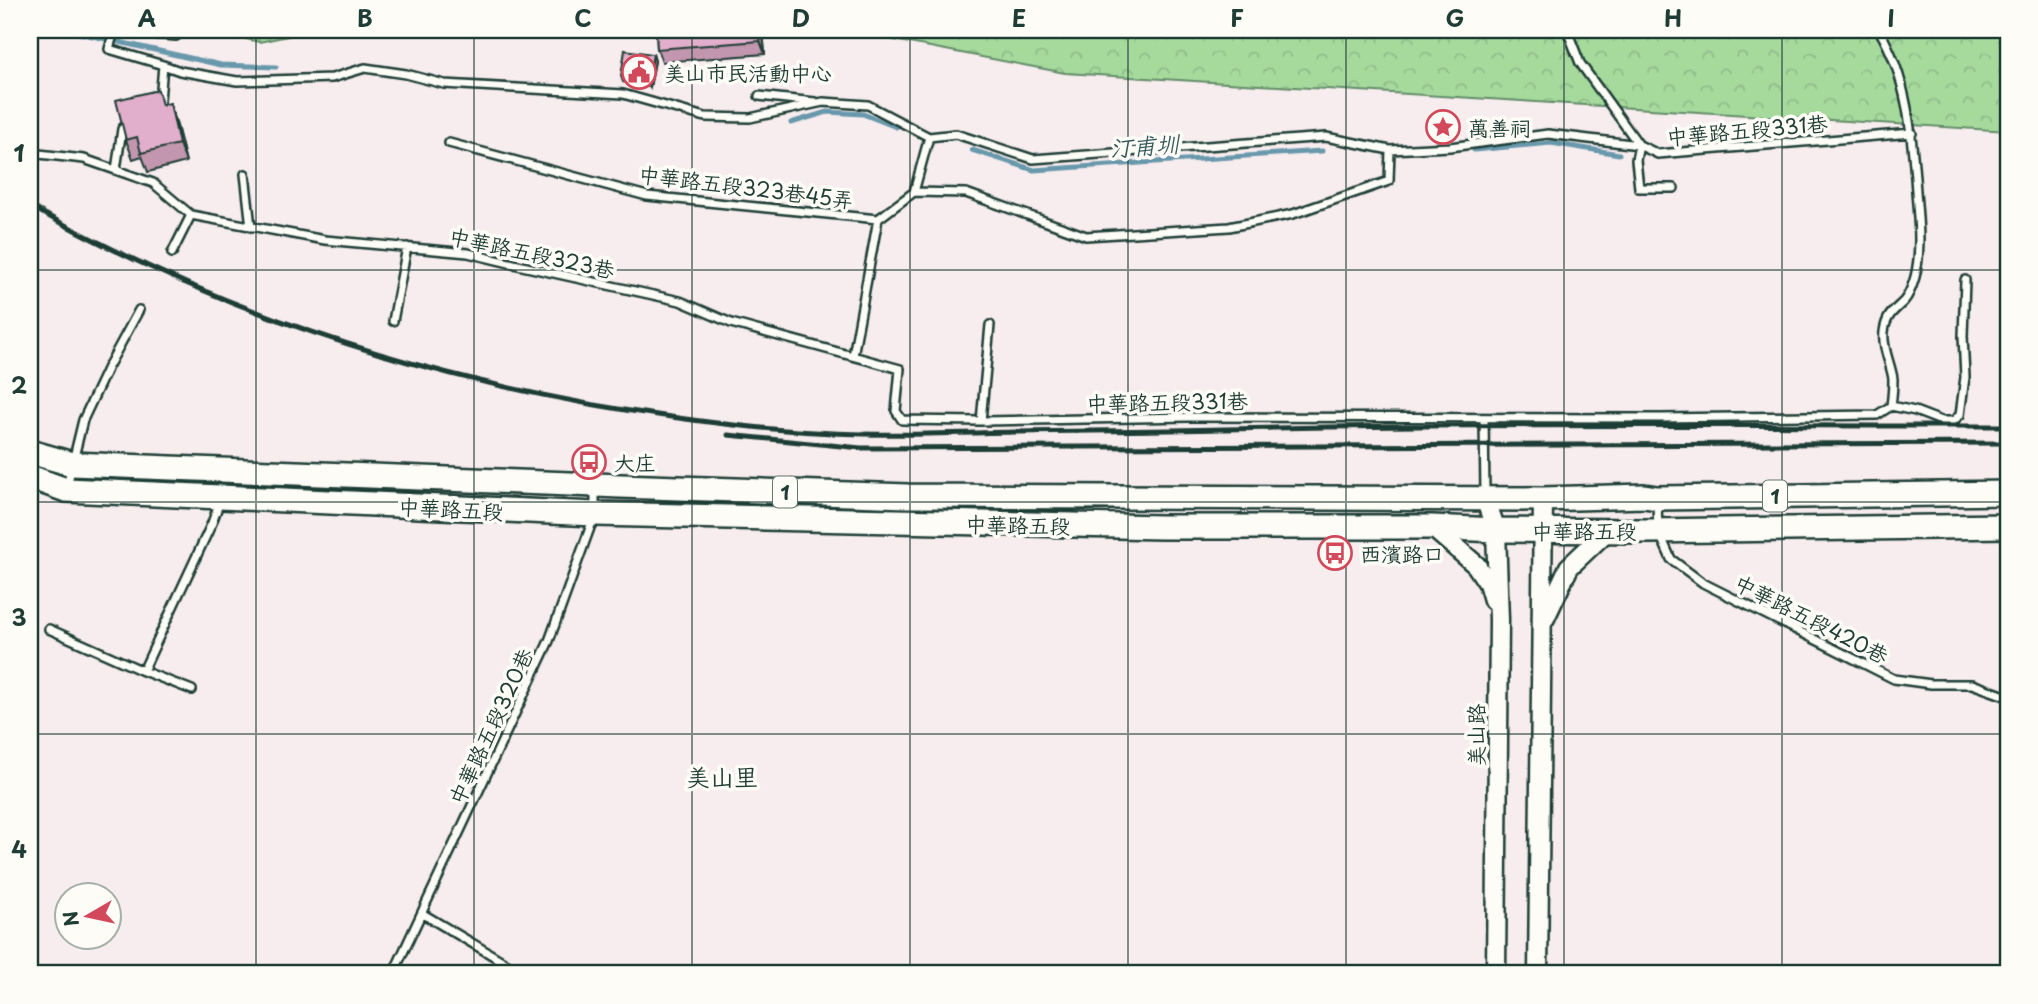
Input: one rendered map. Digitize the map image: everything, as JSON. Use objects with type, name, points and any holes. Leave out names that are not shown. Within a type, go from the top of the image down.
[{"type":"main road","name":"中華路五段","points":[[30,452],[72,464],[908,496],[1543,499],[2008,493]]},
{"type":"main road","name":"中華路五段","points":[[30,477],[66,490],[595,514],[1161,527],[1432,527],[1496,530],[2008,526]]},
{"type":"street","name":"美山路","points":[[1485,498],[1496,530],[1499,620],[1496,974]]},
{"type":"street","points":[[1538,974],[1543,499]]},
{"type":"street","points":[[1432,527],[1476,565],[1488,583],[1499,620]]},
{"type":"street","points":[[1542,624],[1569,567],[1608,530]]},
{"type":"lane","points":[[184,30],[176,36],[114,31],[108,49],[180,71],[237,81],[332,78],[365,68],[407,74],[444,84],[623,94],[705,117],[750,118],[823,102]]},
{"type":"lane","name":"中華路五段331巷","points":[[1567,30],[1580,63],[1639,145],[1658,153],[1912,133]]},
{"type":"lane","points":[[1879,30],[1891,49],[1912,133],[1919,234],[1919,260],[1913,281],[1905,300],[1892,311],[1884,332],[1886,355],[1893,379],[1891,406],[1915,411],[1941,421],[1953,421],[1960,415],[1965,377],[1965,280]]},
{"type":"lane","points":[[156,111],[160,101],[163,65]]},
{"type":"lane","points":[[759,96],[869,105],[929,137],[956,134],[1033,159],[1326,136],[1391,150],[1450,147],[1548,134],[1639,145],[1636,160],[1639,188],[1674,188]]},
{"type":"lane","points":[[116,170],[122,129],[130,120],[143,116]]},
{"type":"lane","points":[[853,356],[878,219],[914,192],[929,137]]},
{"type":"lane","name":"中華路五段323巷45弄","points":[[449,143],[647,195],[878,219]]},
{"type":"lane","points":[[914,192],[966,193],[1086,236],[1229,227],[1293,214],[1390,181],[1391,150]]},
{"type":"lane","points":[[30,152],[84,159],[153,183],[191,215],[172,253]]},
{"type":"lane","points":[[245,174],[251,227]]},
{"type":"lane","name":"中華路五段323巷","points":[[191,215],[325,240],[468,253],[680,301],[731,323],[900,369]]},
{"type":"lane","points":[[393,321],[407,247]]},
{"type":"lane","points":[[66,490],[83,420],[139,310]]},
{"type":"lane","points":[[981,421],[990,325]]},
{"type":"lane","name":"中華路五段331巷","points":[[900,369],[896,411],[902,420],[1877,415],[1891,406]]},
{"type":"lane","points":[[1484,418],[1485,498]]},
{"type":"lane","name":"中華路五段320巷","points":[[393,974],[549,641],[595,514],[596,485]]},
{"type":"lane","points":[[142,671],[212,523],[221,497]]},
{"type":"lane","name":"中華路五段420巷","points":[[1657,498],[1658,530],[1671,558],[1703,583],[1894,679],[1931,684],[1972,684],[2008,697]]},
{"type":"lane","points":[[49,629],[142,671],[192,690]]},
{"type":"lane","points":[[423,914],[524,974]]},
{"type":"lane","points":[[503,963],[506,974]]},
{"type":"green space","points":[[209,30],[317,30],[259,42]]},
{"type":"green space","points":[[842,30],[2008,30],[2008,131],[1065,73]]},
{"type":"building","points":[[656,30],[759,30],[760,41],[657,49]]},
{"type":"building","name":"美山市民活動中心","points":[[625,50],[653,54],[648,81],[621,76]]},
{"type":"building","points":[[158,90],[162,105],[170,103],[179,144],[141,153],[137,137],[126,140],[116,100]]},
{"type":"waterway","name":"汀甫圳","points":[[66,30],[221,65],[276,67]]},
{"type":"waterway","name":"汀甫圳","points":[[791,123],[827,112],[863,114],[896,127]]},
{"type":"waterway","name":"汀甫圳","points":[[1474,150],[1551,143],[1619,154]]},
{"type":"waterway","name":"汀甫圳","points":[[972,150],[1034,170],[1322,151]]},
{"type":"railway","points":[[30,206],[105,246],[182,281],[341,342],[504,387],[587,404],[743,426],[863,434],[1414,426],[2008,426]]},
{"type":"railway","points":[[728,435],[861,448],[2008,443]]},
{"type":"place","name":"美山市民活動中心","points":[[639,72]]},
{"type":"place","name":"萬善祠","points":[[1443,127]]},
{"type":"place","name":"大庄","points":[[589,462]]},
{"type":"place","name":"西濱路口","points":[[1335,553]]},
{"type":"district","name":"美山里","points":[[722,776]]}]
